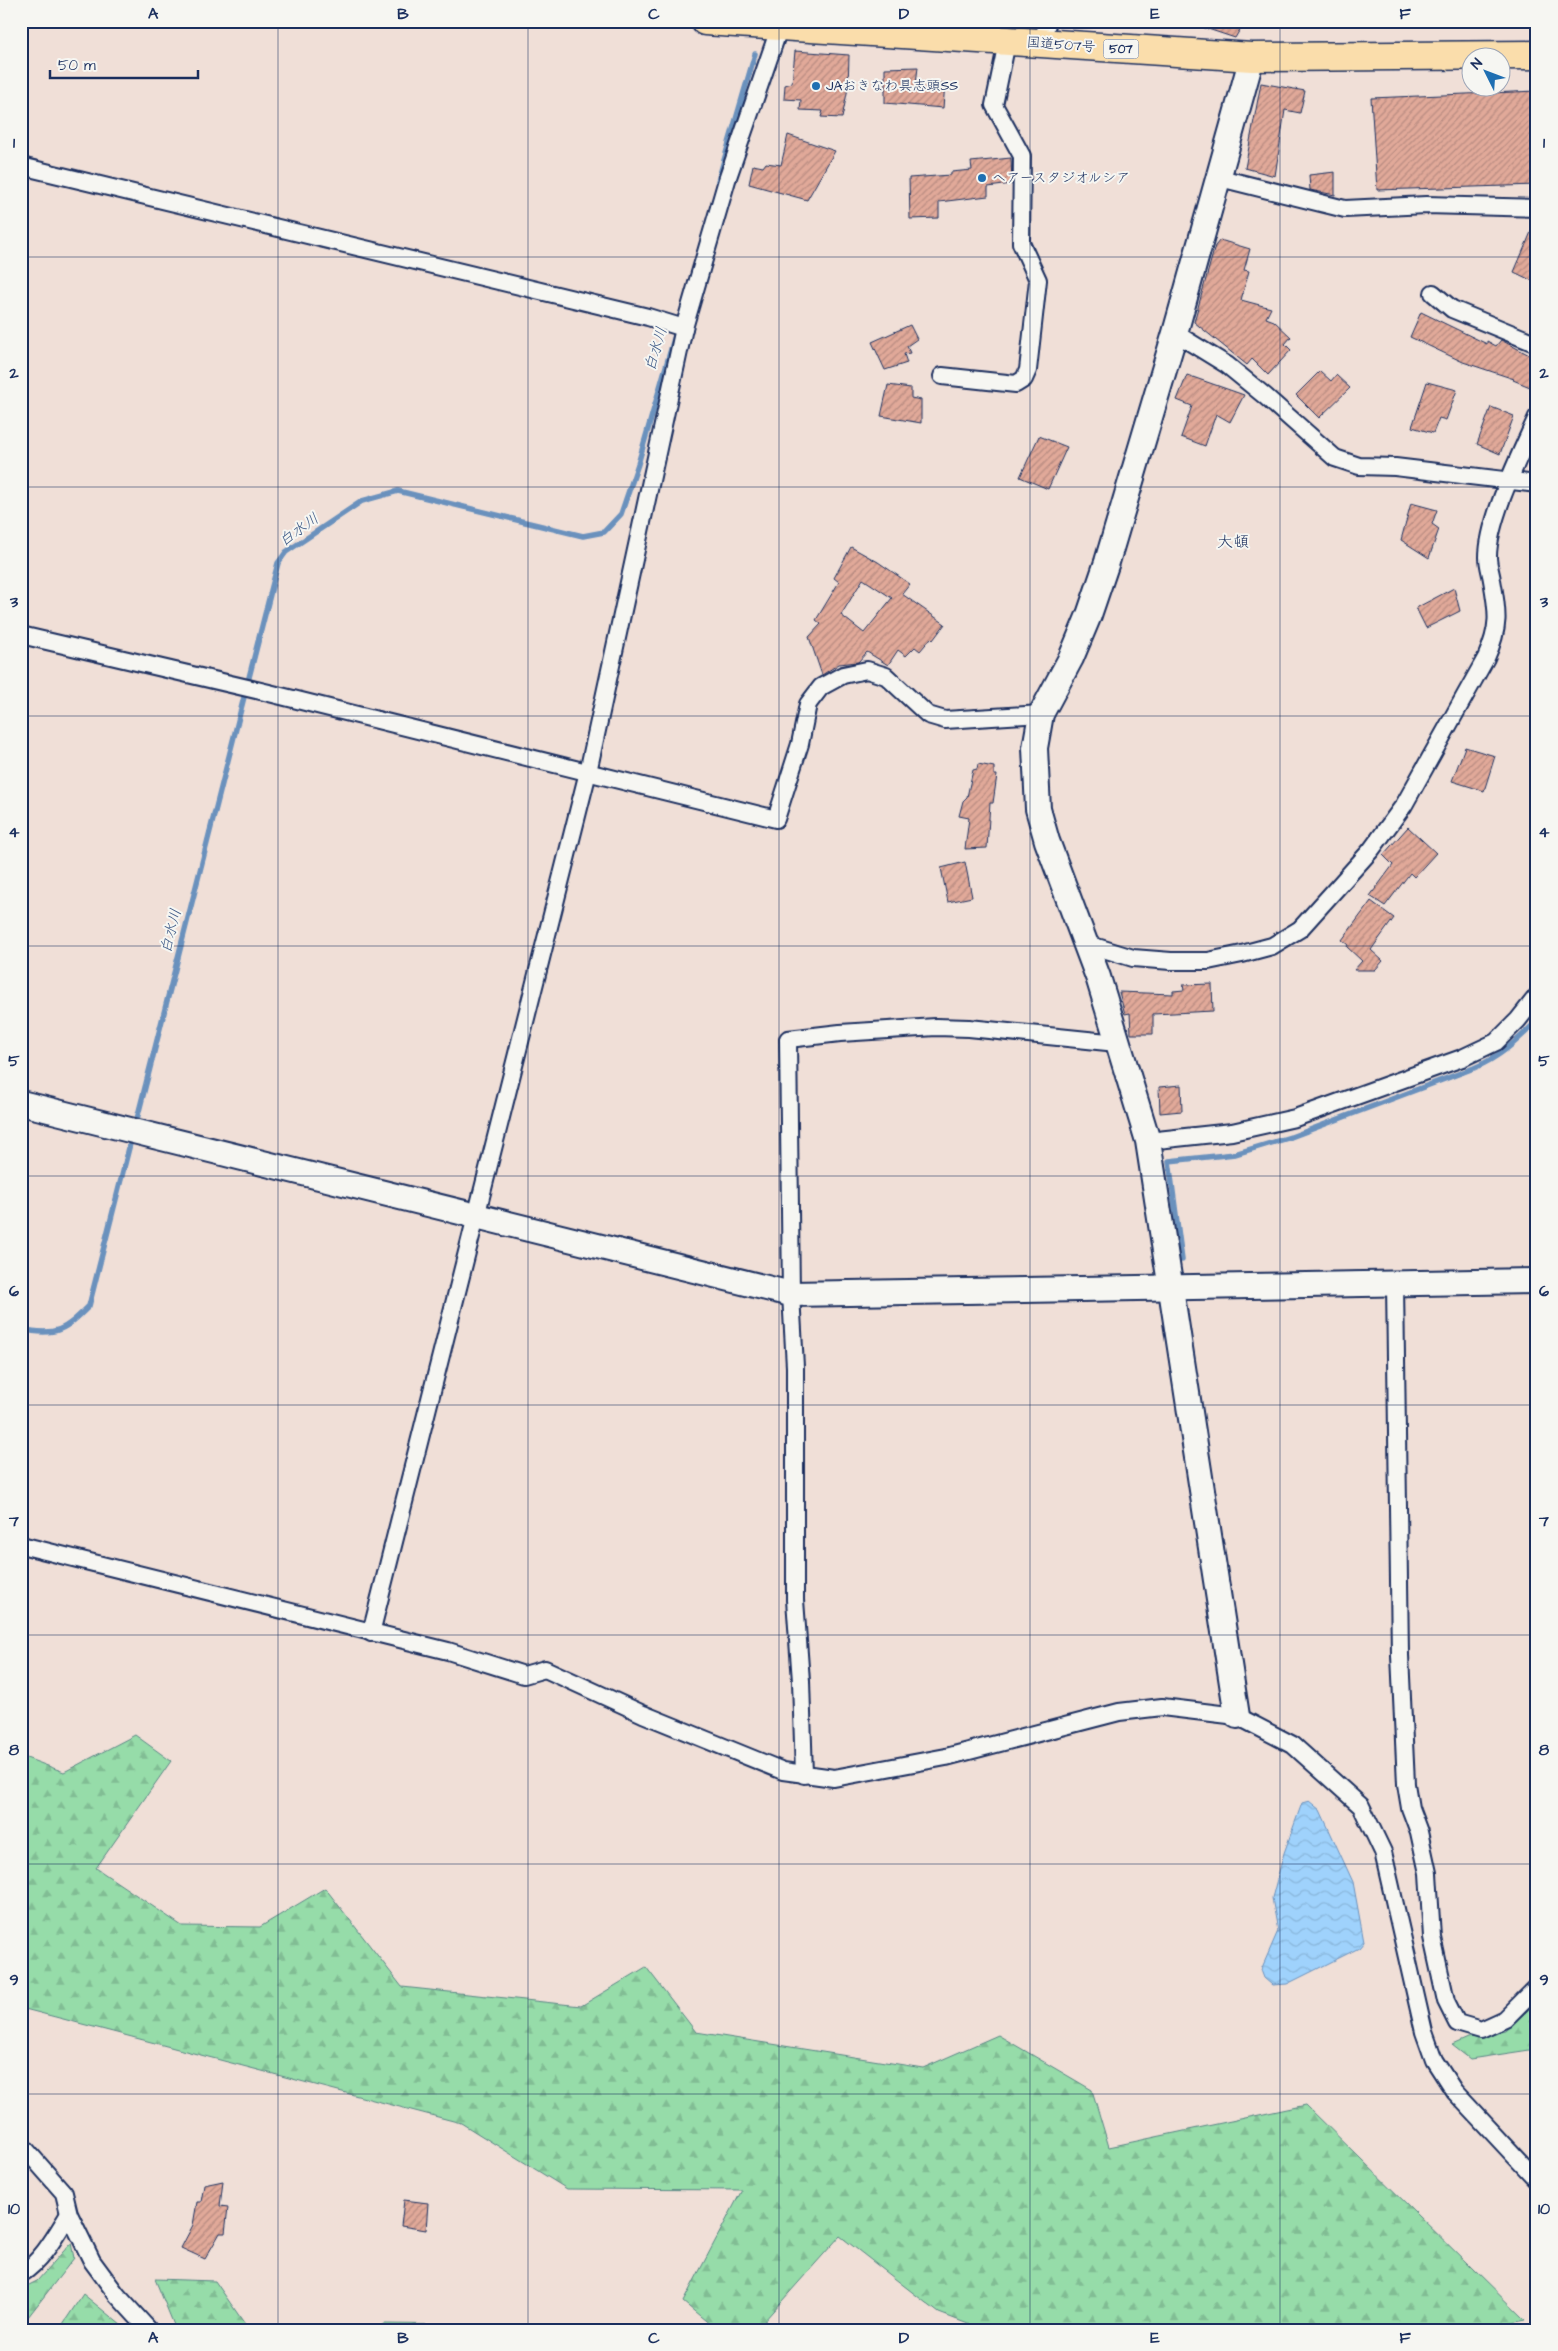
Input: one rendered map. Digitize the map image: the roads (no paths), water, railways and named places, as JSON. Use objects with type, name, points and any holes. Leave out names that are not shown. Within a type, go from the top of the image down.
[{"type":"highway","name":"国道507号","points":[[705,21],[1008,42],[1045,33],[1252,58],[1537,55]]},
{"type":"street","points":[[372,1633],[588,772],[684,328],[727,180],[780,26]]},
{"type":"street","points":[[942,376],[1016,384],[1024,379],[1028,370],[1038,280],[1021,243],[1022,156],[994,104],[1008,42]]},
{"type":"street","points":[[1237,1716],[1148,1141],[1087,944],[1058,874],[1038,809],[1035,748],[1041,714],[1071,658],[1089,615],[1175,333],[1220,178],[1252,58]]},
{"type":"street","points":[[21,166],[638,315],[684,328]]},
{"type":"street","points":[[1220,178],[1345,209],[1426,205],[1537,208]]},
{"type":"street","points":[[1433,293],[1458,312],[1537,344]]},
{"type":"street","points":[[1175,333],[1227,365],[1335,458],[1359,466],[1395,467],[1537,484]]},
{"type":"street","points":[[1087,944],[1133,958],[1171,961],[1208,961],[1272,946],[1300,929],[1371,850],[1404,805],[1489,652],[1497,625],[1488,557],[1497,519],[1509,482],[1537,417]]},
{"type":"street","points":[[21,635],[269,693],[776,819],[800,744],[808,704],[821,687],[843,675],[867,670],[886,676],[928,715],[945,720],[1041,714]]},
{"type":"street","points":[[1148,1141],[1232,1132],[1295,1118],[1462,1058],[1496,1042],[1518,1020],[1537,996]]},
{"type":"street","points":[[804,1775],[801,1680],[795,1600],[795,1367],[791,1294],[788,1039],[840,1033],[936,1027],[969,1028],[1117,1042]]},
{"type":"street","points":[[21,1103],[477,1218],[791,1294],[1537,1281]]},
{"type":"street","points":[[1395,1284],[1400,1655],[1406,1784],[1410,1808],[1420,1832],[1428,1873],[1432,1937],[1446,2001],[1457,2024],[1481,2030],[1505,2020],[1537,1986]]},
{"type":"street","points":[[21,1545],[448,1651],[524,1675],[545,1669],[643,1714],[774,1768],[804,1775],[834,1778],[946,1758],[1119,1712],[1162,1707],[1237,1716],[1293,1745],[1360,1806],[1383,1852],[1424,2032],[1434,2060],[1454,2090],[1537,2180]]},
{"type":"street","points":[[21,2144],[64,2193],[69,2214],[92,2261],[117,2296],[149,2330]]},
{"type":"street","points":[[21,2274],[28,2269],[50,2243],[69,2214]]},
{"type":"water","points":[[1309,1801],[1320,1810],[1353,1882],[1364,1942],[1359,1948],[1287,1984],[1272,1985],[1264,1978],[1261,1970],[1278,1931],[1272,1898],[1284,1853],[1302,1803]]},
{"type":"waterway","name":"白水川","points":[[718,181],[755,54]]},
{"type":"waterway","name":"白水川","points":[[135,1127],[278,563],[286,552],[362,501],[398,491],[583,536],[604,532],[621,514],[638,464],[675,335]]},
{"type":"waterway","points":[[1182,1260],[1169,1161],[1235,1154],[1291,1137],[1474,1068],[1508,1048],[1537,1021]]},
{"type":"waterway","name":"白水川","points":[[21,1329],[43,1332],[59,1330],[73,1321],[89,1306],[132,1136]]},
{"type":"place","name":"JAおきなわ具志頭SS","points":[[816,86]]},
{"type":"place","name":"ヘアースタジオルシア","points":[[982,178]]},
{"type":"district","name":"大頓","points":[[1233,542]]}]
